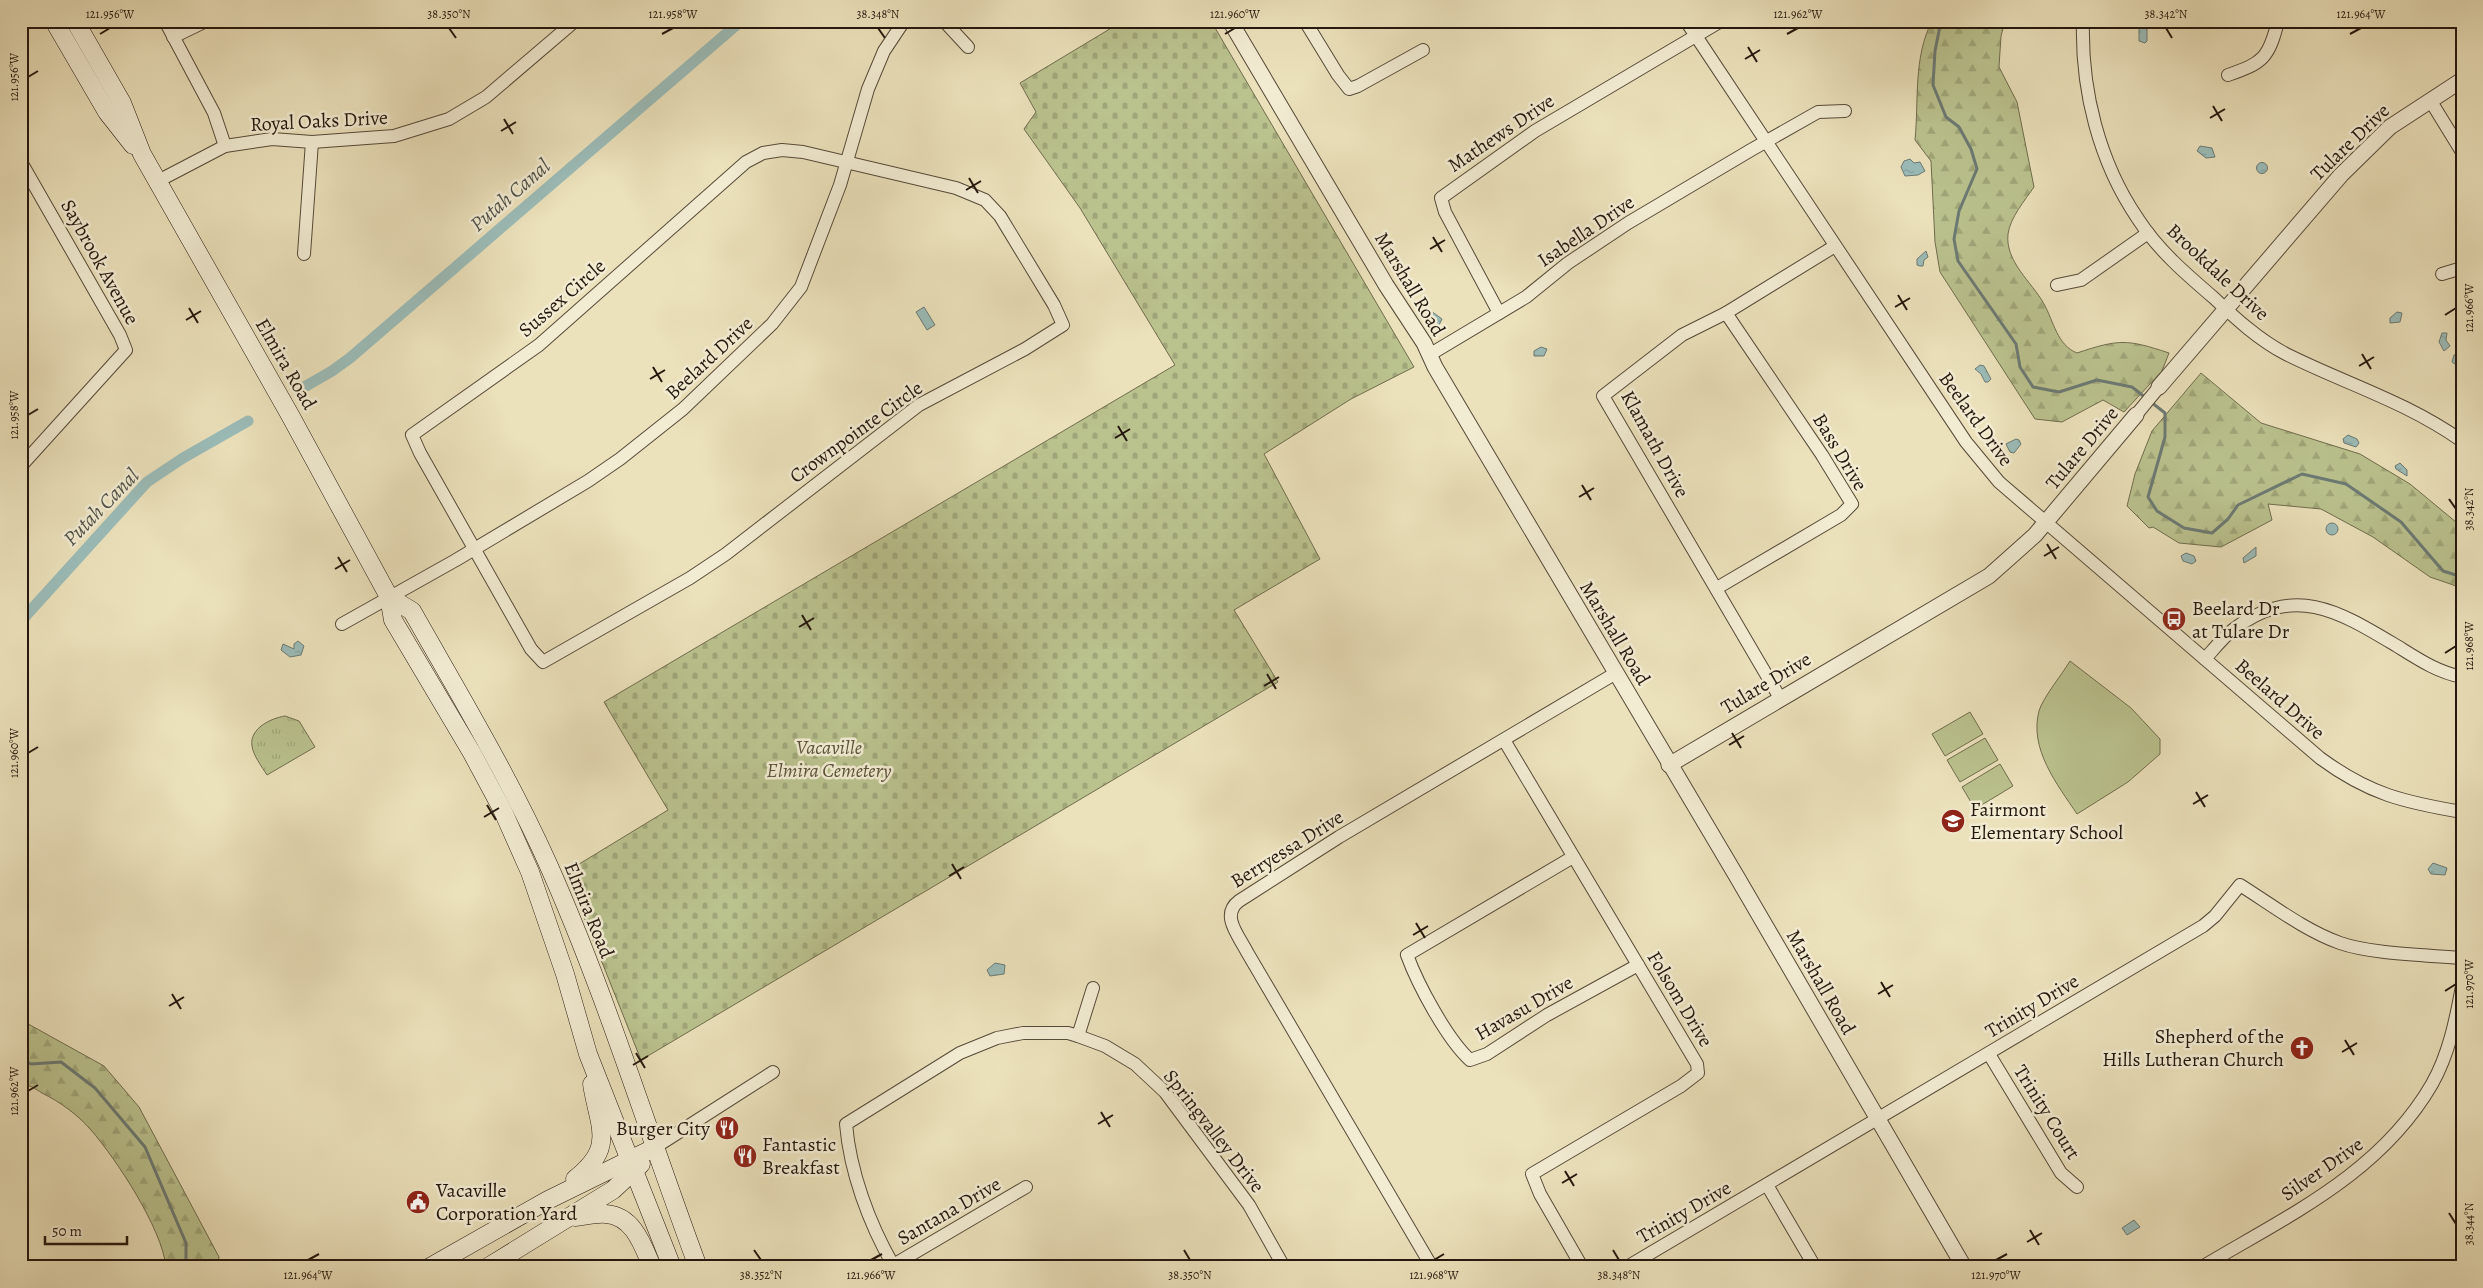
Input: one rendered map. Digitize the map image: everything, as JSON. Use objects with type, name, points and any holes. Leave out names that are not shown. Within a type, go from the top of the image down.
[{"type":"main road","name":"Elmira Road","points":[[54,21],[107,112],[142,154],[158,181],[290,415],[389,597],[393,620],[472,752],[502,809],[530,872],[566,974],[588,1054],[672,1267]]},
{"type":"main road","name":"Elmira Road","points":[[75,21],[122,103],[142,154]]},
{"type":"main road","name":"Elmira Road","points":[[389,597],[412,612],[504,775],[548,864],[604,1005],[698,1267]]},
{"type":"main road","points":[[548,1200],[585,1171],[600,1152],[602,1126],[588,1054]]},
{"type":"main road","points":[[488,1267],[613,1190],[633,1166],[654,1148]]},
{"type":"main road","points":[[430,1267],[548,1200],[633,1166]]},
{"type":"main road","points":[[569,1217],[607,1214],[624,1220],[637,1233],[652,1267]]},
{"type":"street","points":[[165,21],[214,113],[225,146]]},
{"type":"street","points":[[173,37],[206,21]]},
{"type":"street","name":"Royal Oaks Drive","points":[[158,181],[225,146],[272,139],[312,142],[394,136],[450,119],[486,97],[575,21]]},
{"type":"street","name":"Beelard Drive","points":[[342,624],[588,481],[628,453],[683,409],[772,324],[801,287],[828,221],[877,66],[884,51],[904,21]]},
{"type":"street","points":[[944,21],[968,47]]},
{"type":"street","name":"Marshall Road","points":[[1230,21],[1737,877],[1964,1267]]},
{"type":"street","points":[[1305,21],[1338,75],[1349,89],[1358,86],[1423,50]]},
{"type":"street","name":"Beelard Drive","points":[[1686,21],[1977,457],[1999,482],[2320,758],[2346,778],[2399,801],[2462,812]]},
{"type":"street","points":[[1696,36],[1721,21]]},
{"type":"street","name":"Brookdale Drive","points":[[2083,21],[2085,71],[2092,110],[2103,150],[2130,205],[2148,233],[2177,266],[2226,310],[2265,341],[2285,353],[2385,396],[2436,423],[2462,441]]},
{"type":"street","points":[[2228,75],[2255,66],[2272,44],[2278,21]]},
{"type":"street","name":"Mathews Drive","points":[[1498,313],[1445,212],[1441,198],[1535,131],[1696,36]]},
{"type":"street","name":"Tulare Drive","points":[[1669,765],[1989,576],[2011,558],[2045,522],[2341,175],[2390,127],[2462,80]]},
{"type":"street","points":[[2430,100],[2462,152]]},
{"type":"street","name":"Isabella Drive","points":[[1429,355],[1526,297],[1568,262],[1628,223],[1818,112],[1844,110]]},
{"type":"street","points":[[304,254],[312,142]]},
{"type":"street","name":"Sussex Circle","points":[[474,548],[420,453],[412,435],[539,345],[746,162],[763,153],[782,150],[803,152],[845,163]]},
{"type":"street","name":"Saybrook Avenue","points":[[21,162],[120,336],[126,350],[21,466]]},
{"type":"street","name":"Crownpointe Circle","points":[[474,548],[532,649],[544,662],[690,578],[726,554],[919,405],[1025,350],[1063,325],[1054,306],[1000,216],[985,200],[956,188],[845,163]]},
{"type":"street","points":[[2057,284],[2081,280],[2092,274],[2148,233]]},
{"type":"street","name":"Klamath Drive","points":[[1780,698],[1603,396],[1682,335],[1726,313],[1836,246]]},
{"type":"street","points":[[2442,274],[2462,268]]},
{"type":"street","name":"Bass Drive","points":[[1717,588],[1841,515],[1852,504],[1822,455],[1726,313]]},
{"type":"street","points":[[2205,659],[2232,630],[2250,618],[2272,609],[2315,605],[2350,618],[2433,668],[2462,677]]},
{"type":"street","name":"Berryessa Drive","points":[[1432,1267],[1235,930],[1230,920],[1230,912],[1239,901],[1339,837],[1616,673]]},
{"type":"street","name":"Folsom Drive","points":[[1504,740],[1696,1064],[1698,1073],[1681,1086],[1532,1174],[1540,1194],[1582,1267]]},
{"type":"street","name":"Havasu Drive","points":[[1573,857],[1407,955],[1414,975],[1454,1042],[1459,1050],[1470,1060],[1487,1054],[1547,1015],[1638,965]]},
{"type":"street","name":"Trinity Drive","points":[[1627,1267],[2204,926],[2215,916],[2240,885],[2309,928],[2341,943],[2372,949],[2462,958]]},
{"type":"street","name":"Silver Drive","points":[[2202,1267],[2328,1192],[2358,1171],[2394,1137],[2414,1112],[2432,1083],[2455,1023],[2462,986]]},
{"type":"street","points":[[1078,1036],[1093,988]]},
{"type":"street","name":"Springvalley Drive","points":[[891,1266],[866,1208],[848,1147],[846,1124],[960,1053],[990,1041],[1023,1033],[1068,1033],[1105,1046],[1135,1064],[1165,1092],[1249,1205],[1284,1267]]},
{"type":"street","name":"Trinity Court","points":[[1989,1054],[2061,1173],[2077,1187]]},
{"type":"street","points":[[654,1148],[773,1072]]},
{"type":"street","points":[[1767,1185],[1815,1267]]},
{"type":"street","name":"Santana Drive","points":[[891,1266],[1026,1187]]},
{"type":"green space","name":"Vacaville Elmira Cemetery","points":[[1123,21],[1211,21],[1414,367],[1351,399],[1264,454],[1320,559],[1234,610],[1278,682],[641,1060],[566,872],[668,810],[604,702],[1175,365],[1080,208],[1024,129],[1036,112],[1020,83]]},
{"type":"green space","points":[[1932,21],[2005,21],[2001,36],[1999,67],[2017,102],[2034,187],[2018,209],[2009,228],[2008,244],[2015,263],[2044,304],[2060,339],[2077,353],[2103,345],[2123,342],[2143,345],[2169,353],[2162,371],[2124,412],[2103,400],[2062,422],[2035,419],[1940,272],[1935,242],[1931,161],[1915,140],[1919,64],[1926,35]]},
{"type":"green space","points":[[2201,373],[2261,423],[2360,454],[2410,484],[2462,527],[2462,588],[2430,577],[2373,537],[2321,509],[2268,504],[2272,520],[2221,547],[2179,543],[2153,527],[2149,528],[2127,506],[2135,474],[2152,431]]},
{"type":"green space","points":[[2070,661],[2131,708],[2160,739],[2160,754],[2128,782],[2077,814],[2047,766],[2041,752],[2037,725],[2041,706]]},
{"type":"green space","points":[[1970,712],[1983,734],[1945,756],[1932,734]]},
{"type":"green space","points":[[285,716],[299,721],[315,747],[267,775],[254,753],[252,740],[254,734],[262,725]]},
{"type":"green space","points":[[1985,738],[1998,760],[1960,782],[1947,760]]},
{"type":"green space","points":[[2000,764],[2013,786],[1975,809],[1962,787]]},
{"type":"green space","points":[[21,1020],[104,1066],[139,1107],[219,1257],[217,1267],[166,1267],[163,1251],[147,1214],[113,1158],[86,1124],[68,1109],[35,1088],[21,1084]]},
{"type":"green space","points":[[21,1238],[23,1239],[28,1267],[21,1267]]},
{"type":"water","points":[[2141,27],[2147,29],[2147,41],[2145,43],[2139,41],[2139,29]]},
{"type":"water","points":[[2200,146],[2212,148],[2215,157],[2206,158],[2197,151]]},
{"type":"water","points":[[1910,159],[1914,163],[1920,162],[1925,171],[1918,175],[1905,176],[1901,167],[1904,161]]},
{"type":"water","points":[[2262,162],[2268,168],[2262,174],[2256,168]]},
{"type":"water","points":[[1926,251],[1928,257],[1924,260],[1923,266],[1917,265],[1917,259]]},
{"type":"water","points":[[924,307],[935,325],[927,330],[916,312]]},
{"type":"water","points":[[1431,311],[1442,319],[1439,325],[1434,324],[1428,314]]},
{"type":"water","points":[[2397,312],[2402,313],[2400,322],[2390,323],[2390,318]]},
{"type":"water","points":[[2442,333],[2447,333],[2446,340],[2450,346],[2444,351],[2439,342]]},
{"type":"water","points":[[1541,347],[1547,349],[1544,356],[1534,356],[1534,351]]},
{"type":"water","points":[[2460,354],[2462,357],[2462,369],[2452,362],[2454,355]]},
{"type":"water","points":[[1980,365],[1984,366],[1991,379],[1988,382],[1985,382],[1981,374],[1975,369]]},
{"type":"water","points":[[2348,435],[2357,439],[2359,443],[2356,447],[2344,443],[2343,439]]},
{"type":"water","points":[[2016,439],[2021,444],[2014,453],[2010,452],[2006,444]]},
{"type":"water","points":[[2400,463],[2407,470],[2407,476],[2396,469],[2395,466]]},
{"type":"water","points":[[2330,523],[2334,523],[2338,529],[2334,535],[2330,535],[2326,531],[2326,527]]},
{"type":"water","points":[[2256,547],[2256,556],[2244,563],[2243,558]]},
{"type":"water","points":[[2186,553],[2194,556],[2196,561],[2192,564],[2183,561],[2181,556]]},
{"type":"water","points":[[298,641],[304,646],[301,655],[290,657],[281,650],[283,644],[294,649],[294,644]]},
{"type":"water","points":[[2433,863],[2447,868],[2445,875],[2431,874],[2428,869]]},
{"type":"water","points":[[995,963],[1005,965],[1004,974],[990,976],[987,970]]},
{"type":"water","points":[[2134,1220],[2140,1227],[2127,1235],[2122,1228]]},
{"type":"waterway","name":"Putah Canal","points":[[299,390],[350,358],[741,21]]},
{"type":"waterway","points":[[1945,21],[1940,26],[1935,51],[1933,85],[1946,117],[1959,127],[1971,149],[1977,169],[1959,211],[1954,239],[1958,261],[2016,344],[2020,367],[2033,387],[2059,392],[2097,380],[2132,387],[2146,398]]},
{"type":"waterway","points":[[2151,402],[2165,413],[2165,437],[2148,497],[2157,511],[2184,528],[2212,533],[2228,519],[2238,505],[2302,474],[2346,484],[2401,522],[2443,571],[2462,577]]},
{"type":"waterway","name":"Putah Canal","points":[[21,621],[147,482],[183,458],[248,421]]},
{"type":"waterway","points":[[21,1059],[31,1064],[61,1062],[95,1088],[145,1147],[186,1243],[186,1267]]},
{"type":"place","name":"Beelard Dr at Tulare Dr","points":[[2174,619]]},
{"type":"place","name":"Fairmont Elementary School","points":[[1953,821]]},
{"type":"place","name":"Shepherd of the Hills Lutheran Church","points":[[2302,1048]]},
{"type":"place","name":"Burger City","points":[[727,1128]]},
{"type":"place","name":"Fantastic Breakfast","points":[[745,1156]]},
{"type":"place","name":"Vacaville Corporation Yard","points":[[418,1202]]}]
